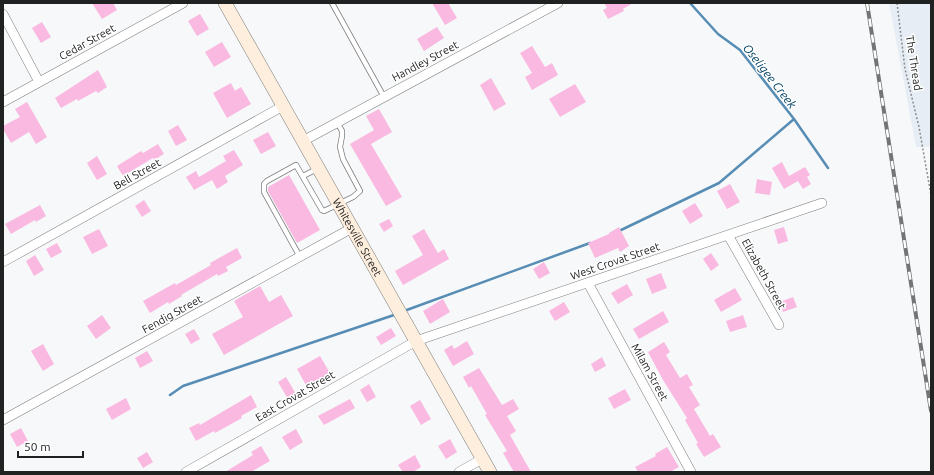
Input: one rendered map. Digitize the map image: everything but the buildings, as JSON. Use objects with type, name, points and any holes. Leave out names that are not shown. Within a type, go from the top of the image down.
[{"type":"main road","name":"Whitesville Street","points":[[225,3],[490,472]]},
{"type":"street","name":"Cedar Street","points":[[3,102],[183,3]]},
{"type":"street","name":"Handley Street","points":[[303,141],[558,3]]},
{"type":"street","points":[[3,14],[39,82]]},
{"type":"street","name":"Bell Street","points":[[3,262],[283,106]]},
{"type":"street","name":"West Crovat Street","points":[[416,341],[822,203]]},
{"type":"street","name":"Fendig Street","points":[[3,420],[300,258],[352,228]]},
{"type":"street","name":"Elizabeth Street","points":[[728,235],[779,325]]},
{"type":"street","name":"Milam Street","points":[[588,283],[691,472]]},
{"type":"street","name":"East Crovat Street","points":[[186,472],[416,341]]},
{"type":"street","points":[[460,472],[482,459]]},
{"type":"lane","points":[[332,3],[384,97]]},
{"type":"lane","points":[[300,258],[264,192],[264,184],[296,165],[322,210],[326,211],[353,197],[360,191],[343,159],[340,147],[342,131],[337,122]]},
{"type":"lane","points":[[303,176],[319,168]]},
{"type":"path","name":"The Thread","points":[[897,3],[905,69],[919,127],[931,195]]},
{"type":"shaded area","points":[[889,3],[931,3],[931,147],[916,147]]},
{"type":"waterway","name":"Oseligee Creek","points":[[690,3],[718,34],[740,50],[794,119],[828,168]]},
{"type":"waterway","points":[[619,231],[719,183],[794,119]]},
{"type":"waterway","points":[[404,311],[590,243]]},
{"type":"waterway","points":[[170,395],[183,386],[397,314]]},
{"type":"railway","points":[[867,3],[931,411]]}]
